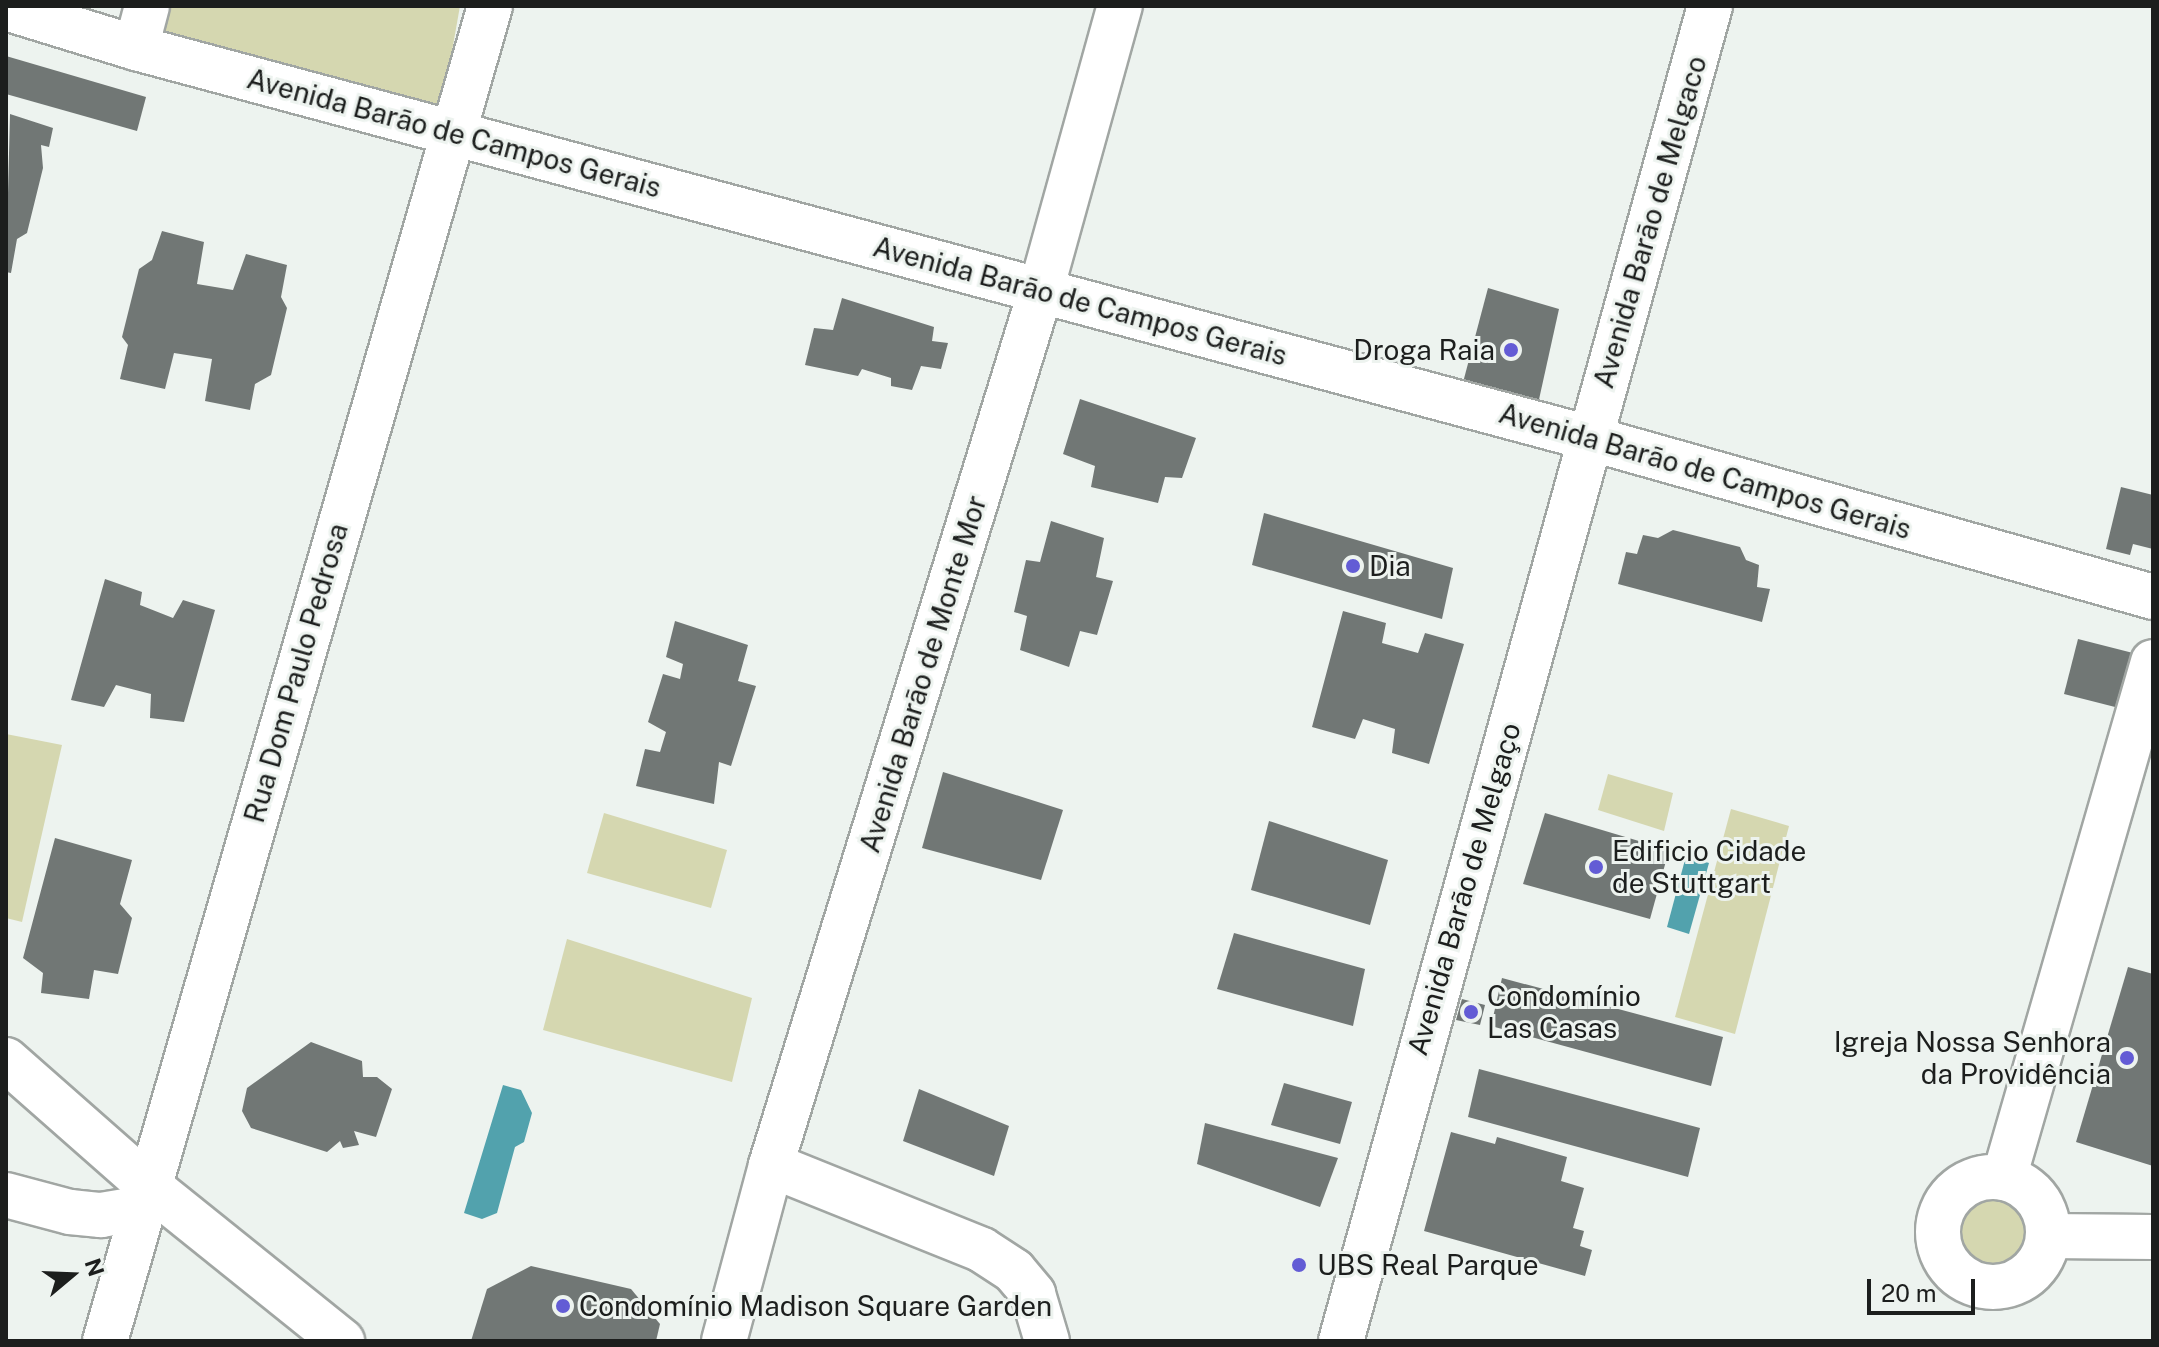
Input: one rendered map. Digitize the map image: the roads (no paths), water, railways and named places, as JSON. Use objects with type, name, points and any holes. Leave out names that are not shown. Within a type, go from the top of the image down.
[{"type":"street","points":[[136,48],[147,6]]},
{"type":"street","name":"Rua Dom Paulo Pedrosa","points":[[105,1341],[490,6]]},
{"type":"street","name":"Avenida Barão de Monte Mor","points":[[724,1341],[771,1165],[1041,290],[1120,6]]},
{"type":"street","name":"Avenida Barão de Melgaco","points":[[1589,438],[1710,6]]},
{"type":"street","name":"Avenida Barão de Campos Gerais","points":[[6,8],[136,48],[1589,438],[2153,597]]},
{"type":"street","name":"Avenida Barão de Melgaço","points":[[1341,1341],[1589,438]]},
{"type":"street","points":[[2004,1178],[2153,662]]},
{"type":"street","points":[[6,1060],[146,1197],[342,1341]]},
{"type":"street","points":[[771,1165],[982,1250],[1014,1271],[1033,1294],[1047,1341]]},
{"type":"street","points":[[2004,1178],[2037,1199],[2048,1236],[2033,1271],[2017,1282],[1980,1286],[1948,1266],[1939,1249],[1941,1210],[1967,1183],[2004,1178]]},
{"type":"street","points":[[6,1195],[70,1212],[101,1215],[146,1197]]},
{"type":"street","points":[[2048,1236],[2153,1237]]},
{"type":"water","points":[[1686,856],[1709,863],[1689,934],[1667,927]]},
{"type":"water","points":[[503,1085],[521,1090],[532,1113],[524,1142],[515,1147],[497,1213],[482,1219],[464,1213]]},
{"type":"place","name":"Droga Raia","points":[[1511,350]]},
{"type":"place","name":"Dia","points":[[1353,566]]},
{"type":"place","name":"Edificio Cidade de Stuttgart","points":[[1596,867]]},
{"type":"place","name":"Condomínio Las Casas","points":[[1471,1012]]},
{"type":"place","name":"Igreja Nossa Senhora da Providência","points":[[2127,1058]]},
{"type":"place","name":"UBS Real Parque","points":[[1299,1265]]},
{"type":"place","name":"Condomínio Madison Square Garden","points":[[563,1306]]}]
